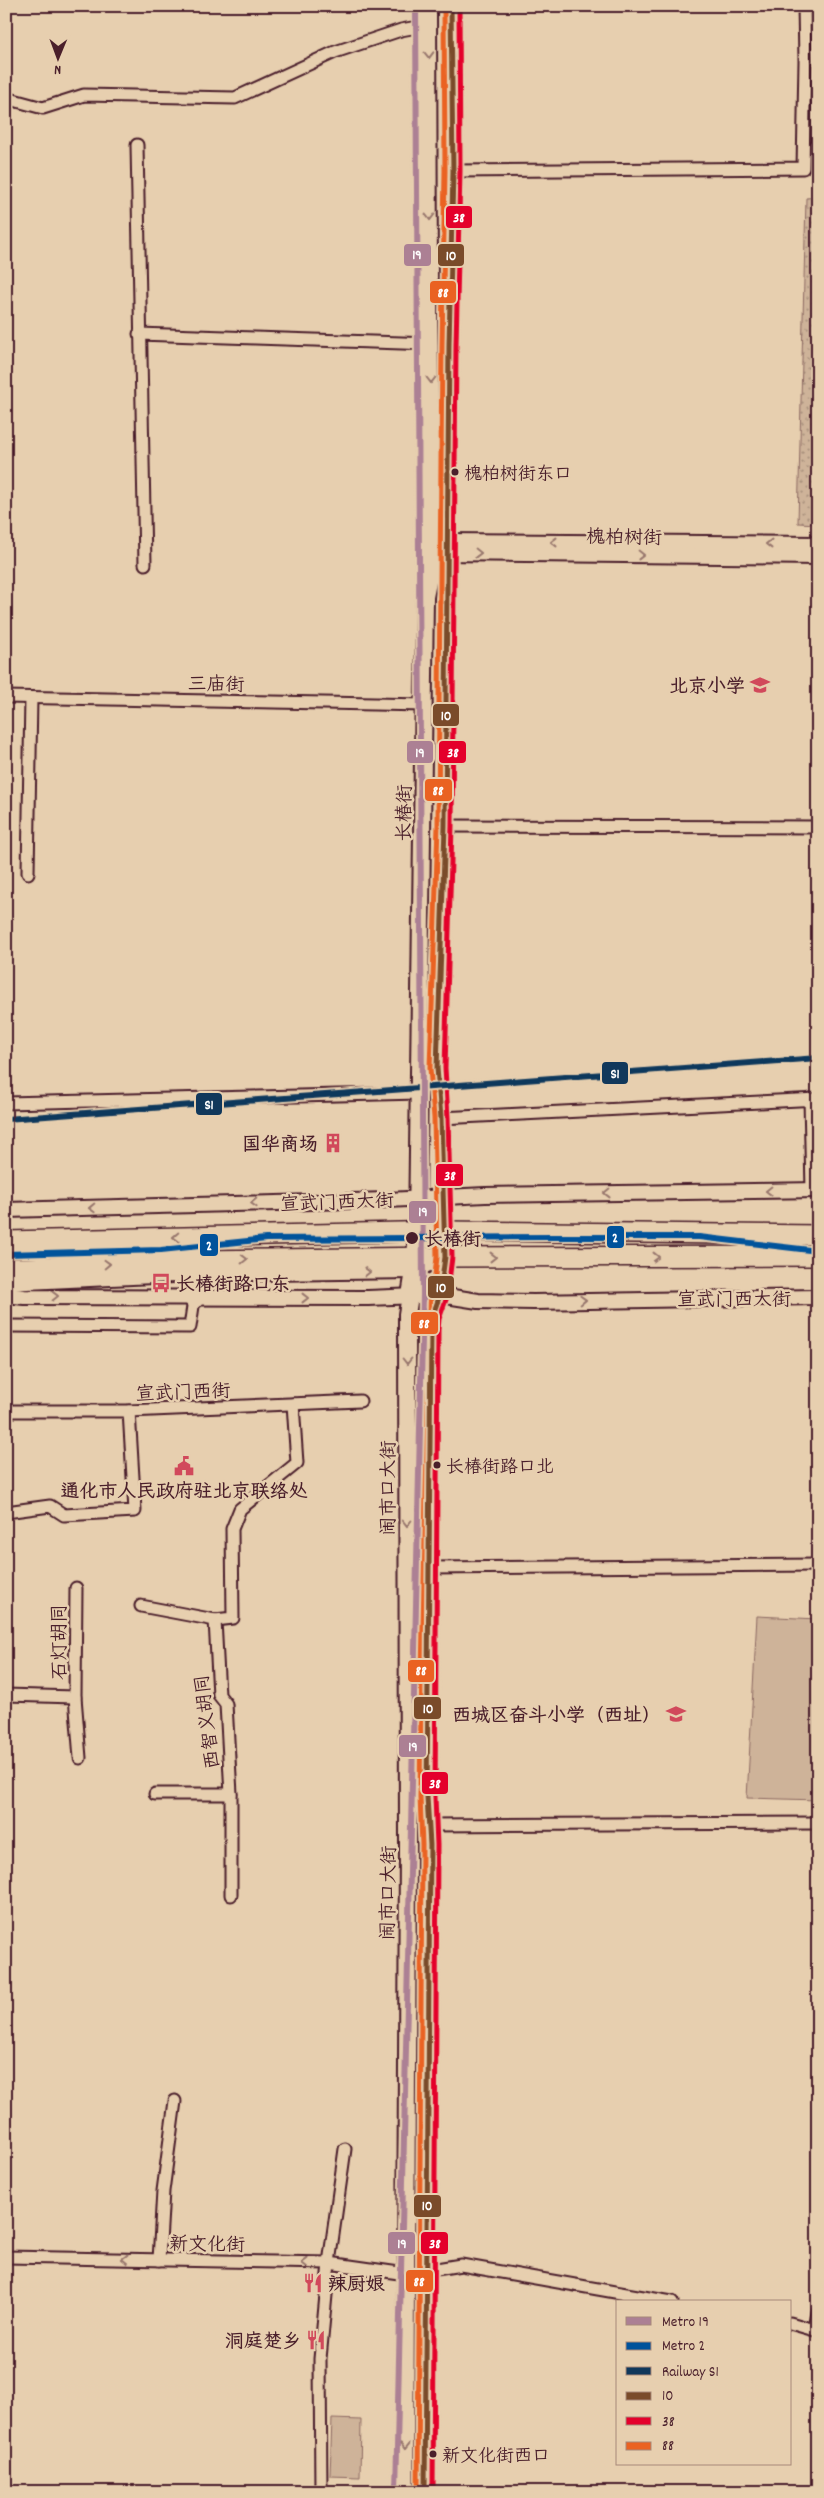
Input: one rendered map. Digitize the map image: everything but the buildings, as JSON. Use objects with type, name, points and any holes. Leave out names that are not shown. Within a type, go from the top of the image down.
[{"type":"main road","name":"长椿街","points":[[415,1264],[418,1198],[425,597],[430,571],[431,344],[428,6]]},
{"type":"main road","points":[[425,2492],[428,2270],[430,1845],[427,1825],[431,1330],[432,1317],[440,1295],[445,1257],[441,1118],[437,1068],[445,826],[448,345],[453,171],[451,6]]},
{"type":"main road","points":[[444,1231],[814,1234]]},
{"type":"main road","name":"宣武门西大街","points":[[6,1241],[444,1231]]},
{"type":"main road","points":[[6,1269],[415,1264],[445,1257],[818,1256]]},
{"type":"main road","name":"闹市口大街","points":[[405,2492],[408,1845],[407,1314],[415,1264]]},
{"type":"main road","points":[[194,1299],[195,1267]]},
{"type":"street","points":[[453,171],[803,168],[806,61],[804,6]]},
{"type":"street","points":[[6,98],[43,108],[84,95],[235,98],[335,52],[400,30],[428,25]]},
{"type":"street","points":[[806,61],[818,61]]},
{"type":"street","points":[[137,144],[139,334],[145,564]]},
{"type":"street","points":[[139,334],[431,344]]},
{"type":"street","name":"槐柏树街","points":[[430,547],[818,544]]},
{"type":"street","name":"槐柏树街","points":[[448,547],[818,557]]},
{"type":"street","name":"三庙街","points":[[6,697],[425,705]]},
{"type":"street","points":[[28,873],[31,698]]},
{"type":"street","points":[[445,826],[818,827]]},
{"type":"street","points":[[6,1103],[419,1093]]},
{"type":"street","points":[[441,1118],[814,1099],[815,1190]]},
{"type":"street","name":"宣武门西大街","points":[[6,1210],[443,1196],[815,1190]]},
{"type":"street","points":[[6,1283],[195,1267]]},
{"type":"street","points":[[6,1295],[24,1297],[194,1299],[368,1298],[411,1295]]},
{"type":"street","name":"宣武门西大街","points":[[411,1295],[440,1295],[478,1301],[534,1302],[818,1297]]},
{"type":"street","points":[[6,1326],[190,1327],[194,1299]]},
{"type":"street","name":"宣武门西街","points":[[6,1411],[129,1411],[360,1401]]},
{"type":"street","points":[[141,1606],[215,1620],[234,1618],[232,1529],[240,1510],[298,1463],[293,1404]]},
{"type":"street","points":[[6,1512],[50,1506],[64,1515],[135,1511],[129,1411]]},
{"type":"street","points":[[430,1568],[818,1565]]},
{"type":"street","name":"石灯胡同","points":[[76,1588],[75,1697],[80,1758]]},
{"type":"street","name":"西智义胡同","points":[[215,1620],[219,1694],[226,1704],[231,1794],[231,1895]]},
{"type":"street","name":"石灯胡同","points":[[6,1695],[75,1697]]},
{"type":"street","points":[[155,1794],[231,1794]]},
{"type":"street","points":[[427,1825],[818,1823]]},
{"type":"street","points":[[159,2260],[163,2191],[175,2101]]},
{"type":"street","points":[[321,2492],[320,2359],[328,2263],[344,2149]]},
{"type":"street","name":"新文化街","points":[[6,2256],[328,2263],[406,2274],[461,2265],[661,2300]]},
{"type":"street","points":[[792,2324],[816,2330],[818,2312]]},
{"type":"shaded area","points":[[818,197],[818,524],[798,523],[806,198]]},
{"type":"shaded area","points":[[757,1616],[818,1619],[818,1800],[747,1798]]},
{"type":"shaded area","points":[[332,2419],[361,2420],[360,2477],[330,2476]]},
{"type":"metro line","name":"19","points":[[396,2492],[423,1295],[416,6]]},
{"type":"metro line","name":"2","points":[[6,1254],[161,1250],[266,1239],[553,1237],[699,1237],[818,1251]]},
{"type":"rail line","name":"S1","points":[[6,1119],[818,1058]]},
{"type":"transit line","name":"88","points":[[418,2492],[422,1845],[420,1797],[424,1330],[425,1315],[433,1293],[437,1257],[434,1118],[430,1068],[438,826],[445,171],[444,6]]},
{"type":"transit line","name":"10","points":[[425,2492],[430,1845],[427,1797],[431,1330],[432,1317],[440,1295],[445,1257],[441,1118],[437,1068],[445,826],[449,345],[453,171],[451,6]]},
{"type":"transit line","name":"38","points":[[433,2492],[438,1330],[439,1319],[447,1297],[452,1257],[445,1068],[452,826],[456,345],[460,171],[459,6]]},
{"type":"place","name":"槐柏树街东口","points":[[455,472]]},
{"type":"place","name":"北京小学","points":[[760,685]]},
{"type":"place","name":"国华商场","points":[[333,1143]]},
{"type":"place","name":"长椿街","points":[[412,1238]]},
{"type":"place","name":"长椿街路口东","points":[[161,1283]]},
{"type":"place","name":"长椿街路口北","points":[[437,1465]]},
{"type":"place","name":"通化市人民政府驻北京联络处","points":[[184,1466]]},
{"type":"place","name":"西城区奋斗小学（西址）","points":[[676,1714]]},
{"type":"place","name":"辣厨娘","points":[[313,2283]]},
{"type":"place","name":"洞庭楚乡","points":[[316,2340]]},
{"type":"place","name":"新文化街西口","points":[[433,2454]]}]
